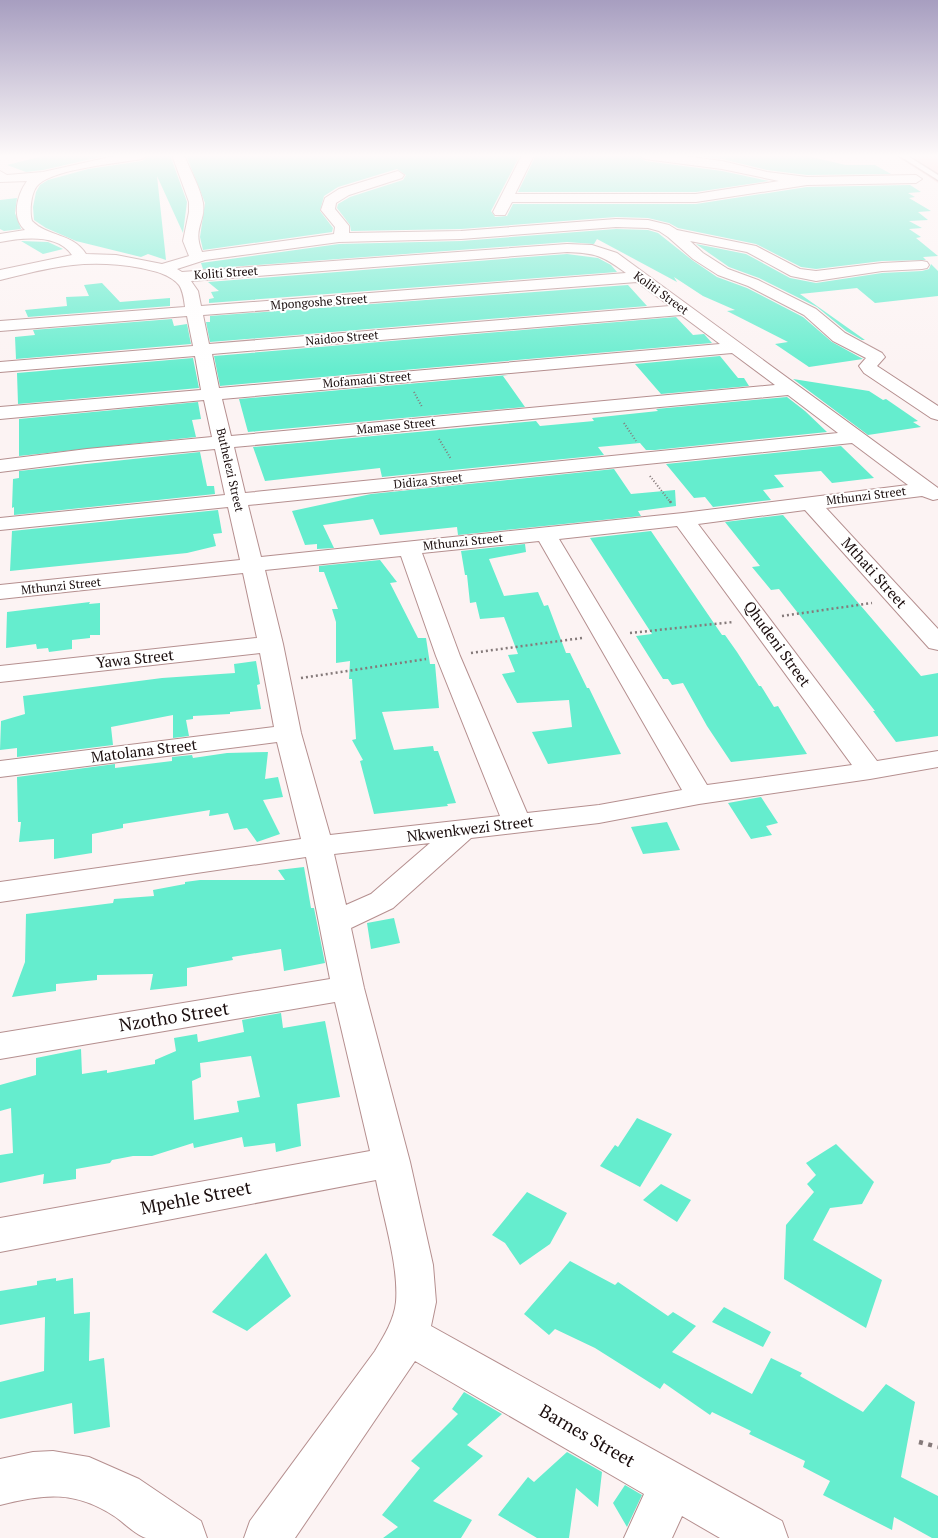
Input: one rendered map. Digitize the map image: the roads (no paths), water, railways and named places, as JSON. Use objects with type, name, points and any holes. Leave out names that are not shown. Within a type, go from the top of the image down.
[{"type":"street","points":[[31,227],[40,234]]},
{"type":"street","points":[[192,227],[190,241],[197,258]]},
{"type":"street","points":[[339,238],[342,234],[342,227]]},
{"type":"street","points":[[488,233],[491,227]]},
{"type":"street","points":[[0,274],[81,258],[114,259],[172,273],[197,258],[339,238],[462,235],[575,227]]},
{"type":"street","points":[[658,227],[674,234],[751,249],[796,273],[811,277],[882,267],[922,264]]},
{"type":"street","points":[[0,238],[23,234],[40,234],[74,246],[79,251],[81,258]]},
{"type":"street","points":[[674,234],[698,256],[723,272],[753,283],[810,312],[839,337],[876,357],[868,366],[870,369],[938,414]]},
{"type":"street","name":"Koliti Street","points":[[172,273],[567,248],[584,248],[608,254],[932,493]]},
{"type":"street","name":"Buthelezi Street","points":[[172,273],[190,291],[196,311],[211,393],[271,644],[288,733],[318,846],[348,988],[391,1162],[413,1265],[416,1302],[408,1335],[390,1365],[267,1538]]},
{"type":"street","name":"Mpongoshe Street","points":[[0,326],[638,276]]},
{"type":"street","name":"Naidoo Street","points":[[0,367],[684,310]]},
{"type":"street","name":"Mofamadi Street","points":[[0,413],[734,348]]},
{"type":"street","name":"Mamase Street","points":[[0,466],[791,389]]},
{"type":"street","name":"Didiza Street","points":[[0,524],[855,437]]},
{"type":"street","name":"Mthunzi Street","points":[[0,592],[683,519],[810,503],[932,493]]},
{"type":"street","name":"Mthati Street","points":[[810,503],[938,643]]},
{"type":"street","name":"Qhudeni Street","points":[[683,519],[870,771]]},
{"type":"street","points":[[545,534],[699,795]]},
{"type":"street","points":[[409,548],[448,656],[517,823]]},
{"type":"street","name":"Yawa Street","points":[[0,674],[271,644]]},
{"type":"street","name":"Matolana Street","points":[[0,770],[288,733]]},
{"type":"street","name":"Nkwenkwezi Street","points":[[0,892],[318,846],[599,814],[699,795],[870,771],[938,759]]},
{"type":"street","points":[[335,924],[382,901],[462,830]]},
{"type":"street","name":"Nzotho Street","points":[[0,1046],[348,988]]},
{"type":"street","name":"Mpehle Street","points":[[0,1235],[391,1162]]},
{"type":"street","name":"Barnes Street","points":[[408,1335],[765,1538]]},
{"type":"street","points":[[0,1482],[23,1476],[51,1473],[88,1478],[119,1492],[184,1538]]},
{"type":"street","points":[[647,1538],[673,1486]]}]
